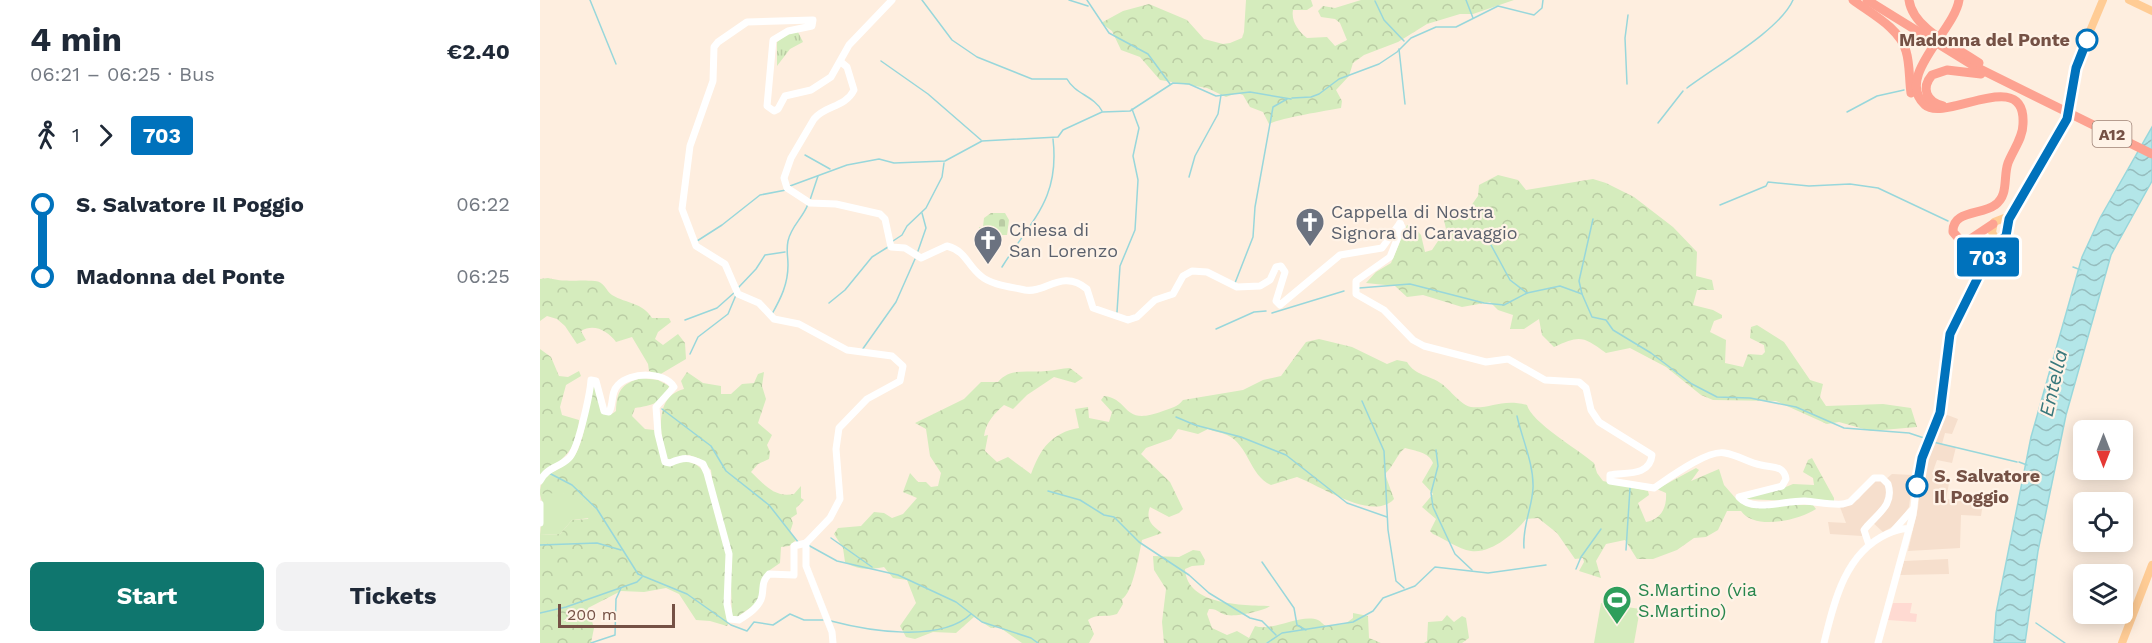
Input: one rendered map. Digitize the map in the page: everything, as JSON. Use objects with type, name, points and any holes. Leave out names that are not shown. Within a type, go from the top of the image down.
[{"type":"highway","points":[[1853,0],[1894,32],[1903,42],[1908,61],[1910,92],[1922,109],[1931,114],[1942,115],[1953,113],[1968,102]]},
{"type":"highway","name":"A12","points":[[1867,0],[2006,83],[2152,154]]},
{"type":"highway","name":"A12","points":[[1877,0],[1990,69],[2152,149]]},
{"type":"highway","points":[[1909,0],[1911,10],[1919,21],[1979,63]]},
{"type":"highway","points":[[1959,0],[1956,11],[1916,77],[1916,90],[1920,99],[1930,108],[1940,110],[2003,96],[2014,102],[2023,112],[2024,126],[2008,164],[2001,198],[1991,207],[1961,217],[1953,225],[1954,234],[1960,240],[1969,240],[2000,223]]},
{"type":"highway","points":[[1949,107],[1932,102],[1926,95],[1927,81],[1938,71],[1971,71],[2006,83]]},
{"type":"highway","points":[[1978,235],[1996,236]]},
{"type":"main road","points":[[2127,0],[2152,10]]},
{"type":"main road","points":[[2000,223],[2006,236],[1996,236],[2000,223],[2018,204],[2067,119],[2077,62],[2104,2]]},
{"type":"main road","points":[[2122,643],[2152,565]]},
{"type":"street","points":[[833,643],[832,632],[806,566],[806,543],[830,518],[840,499],[836,449],[839,428],[867,399],[900,381],[904,371],[900,361],[892,356],[847,350],[799,324],[774,319],[759,303],[738,294],[725,264],[696,246],[682,209],[685,174],[690,146],[713,81],[714,46],[747,22],[812,19],[814,22],[812,26],[788,31],[773,40],[767,106],[774,111],[778,109],[785,96],[811,90],[824,83],[841,62],[849,45],[892,0]]},
{"type":"street","points":[[841,62],[847,67],[854,90],[845,102],[814,119],[790,158],[784,178],[788,188],[810,203],[836,204],[880,214],[885,219],[891,247],[905,249],[921,258],[947,246],[968,258],[982,278],[1000,284],[1031,290],[1056,281],[1084,286],[1093,308],[1128,320],[1155,300],[1173,294],[1183,276],[1192,271],[1207,272],[1237,287],[1263,286],[1279,266],[1285,272],[1276,301],[1280,305],[1340,255],[1382,248],[1401,223],[1402,227],[1390,257],[1356,281],[1356,294],[1373,302],[1395,319],[1413,339],[1424,346],[1486,362],[1508,359],[1545,380],[1574,381],[1583,385],[1588,393],[1591,410],[1599,422],[1634,442],[1652,457],[1639,472],[1610,475],[1610,481],[1654,488],[1708,456],[1723,452],[1757,464],[1780,468],[1784,472],[1786,479],[1782,486],[1739,497],[1742,501],[1843,504],[1850,502],[1874,478],[1882,478],[1888,484],[1888,497],[1878,518],[1864,531],[1869,544]]},
{"type":"street","points":[[1878,643],[1914,508],[1918,472],[1940,413],[1950,334],[1993,247],[1996,236]]},
{"type":"street","points":[[540,481],[547,470],[571,457],[579,441],[591,380],[596,381],[604,411],[609,412],[617,386],[627,378],[650,375],[674,384],[672,391],[656,407],[658,434],[665,462],[690,458],[703,464],[707,474],[729,554],[727,603],[730,618],[738,620],[756,607],[762,597],[763,581],[769,574],[794,574],[794,547],[797,543],[806,543]]},
{"type":"street","points":[[540,504],[540,523]]},
{"type":"street","points":[[1824,643],[1832,612],[1853,562],[1869,544],[1908,525]]},
{"type":"shaded area","points":[[1942,413],[1958,419],[1952,434],[1945,433],[1942,444],[1956,447],[1952,463],[1937,460],[1932,474],[1950,478],[1946,499],[1983,503],[1981,516],[1961,515],[1960,548],[1908,551],[1918,508],[1922,466]]},
{"type":"shaded area","points":[[1892,474],[1913,475],[1909,507],[1897,524],[1883,532],[1870,520],[1864,524],[1862,536],[1830,534],[1828,522],[1846,523],[1840,507],[1859,499],[1872,481],[1884,481]]},
{"type":"shaded area","points":[[1948,559],[1949,574],[1900,575],[1904,561]]},
{"type":"shaded area","points":[[1893,603],[1912,603],[1910,613],[1917,614],[1916,622],[1888,620]]},
{"type":"green space","points":[[1246,0],[1311,0],[1313,6],[1307,10],[1293,10],[1296,26],[1307,38],[1327,37],[1335,46],[1347,40],[1340,23],[1335,19],[1321,17],[1318,11],[1323,6],[1335,8],[1361,0],[1514,0],[1473,14],[1460,14],[1427,24],[1398,42],[1364,55],[1353,63],[1349,76],[1336,90],[1342,101],[1341,108],[1292,117],[1269,124],[1263,112],[1250,107],[1243,95],[1237,93],[1226,97],[1207,88],[1160,80],[1140,57],[1121,50],[1112,31],[1101,23],[1123,11],[1149,4],[1187,20],[1204,39],[1223,44],[1230,43],[1242,38]]},
{"type":"green space","points":[[798,32],[803,42],[790,49],[777,66],[777,42],[788,34]]},
{"type":"green space","points":[[1498,175],[1518,180],[1526,190],[1593,179],[1634,197],[1673,227],[1697,252],[1696,276],[1712,280],[1714,290],[1697,290],[1693,305],[1722,315],[1722,318],[1714,321],[1710,332],[1726,340],[1725,363],[1743,367],[1748,354],[1762,355],[1765,352],[1764,345],[1750,338],[1751,327],[1757,325],[1784,342],[1810,380],[1823,384],[1820,397],[1826,406],[1883,404],[1911,408],[1917,427],[1871,431],[1839,422],[1827,424],[1776,401],[1713,400],[1701,395],[1666,367],[1630,348],[1606,353],[1592,343],[1581,339],[1570,340],[1554,347],[1542,335],[1539,319],[1524,329],[1510,329],[1513,315],[1498,310],[1490,302],[1462,307],[1423,295],[1407,297],[1395,286],[1366,283],[1376,272],[1391,263],[1407,225],[1414,227],[1421,235],[1425,252],[1432,250],[1446,229],[1442,211],[1447,209],[1468,210],[1478,196],[1479,185]]},
{"type":"green space","points":[[991,213],[1005,213],[1009,220],[1007,235],[1000,235],[998,243],[979,241],[979,227],[983,227],[984,218]]},
{"type":"green space","points":[[540,279],[598,281],[612,295],[639,306],[652,318],[669,318],[671,322],[658,332],[655,339],[663,345],[678,334],[685,343],[686,359],[659,375],[649,371],[648,364],[632,337],[616,342],[600,329],[591,328],[581,331],[586,340],[577,344],[565,326],[557,319],[547,316],[540,321]]},
{"type":"green space","points":[[1319,339],[1352,347],[1387,364],[1397,360],[1407,362],[1418,373],[1442,384],[1467,406],[1485,407],[1504,403],[1527,405],[1530,412],[1546,427],[1594,463],[1603,481],[1648,491],[1649,495],[1638,503],[1646,522],[1656,518],[1664,508],[1666,493],[1657,489],[1696,468],[1699,470],[1691,481],[1719,469],[1724,485],[1738,501],[1746,505],[1813,505],[1816,509],[1799,517],[1777,522],[1756,521],[1741,511],[1727,511],[1718,530],[1706,537],[1694,538],[1677,550],[1653,559],[1637,559],[1625,540],[1606,544],[1596,561],[1601,578],[1579,571],[1584,562],[1583,558],[1575,559],[1557,533],[1538,518],[1526,519],[1502,541],[1479,551],[1461,548],[1433,534],[1430,531],[1436,519],[1422,507],[1433,494],[1422,482],[1433,463],[1421,452],[1405,448],[1402,451],[1385,474],[1394,499],[1385,505],[1373,507],[1347,500],[1297,477],[1271,485],[1258,474],[1240,446],[1227,435],[1208,429],[1198,434],[1178,429],[1171,439],[1146,448],[1141,454],[1170,482],[1183,509],[1169,517],[1150,507],[1149,520],[1162,533],[1142,540],[1132,581],[1117,614],[1088,620],[1094,634],[1089,643],[1022,643],[999,627],[991,628],[974,617],[956,633],[933,632],[915,639],[906,637],[900,626],[916,603],[907,580],[893,578],[884,567],[864,569],[845,562],[843,548],[834,534],[838,528],[861,526],[874,512],[884,513],[892,518],[903,514],[917,498],[903,492],[910,473],[918,482],[926,482],[931,487],[938,486],[941,473],[930,456],[926,429],[915,423],[964,399],[981,382],[998,382],[1014,372],[1070,368],[1083,378],[1075,383],[1054,377],[1027,395],[1013,409],[1004,405],[989,422],[984,436],[988,435],[985,451],[997,462],[1008,457],[1031,474],[1048,443],[1069,430],[1079,428],[1075,409],[1088,407],[1089,418],[1109,422],[1112,412],[1101,400],[1104,396],[1113,398],[1128,411],[1140,416],[1172,408],[1183,400],[1243,390],[1263,380],[1281,376],[1306,342]]},
{"type":"green space","points":[[540,349],[551,357],[559,376],[568,377],[579,371],[581,376],[566,385],[560,407],[562,415],[579,420],[576,439],[562,459],[540,476]]},
{"type":"green space","points":[[687,372],[703,383],[721,386],[721,394],[731,394],[742,384],[754,383],[758,374],[764,372],[762,386],[766,399],[758,423],[772,435],[767,445],[770,452],[769,459],[758,464],[751,472],[765,486],[781,494],[794,494],[801,486],[801,498],[804,500],[796,508],[797,514],[791,518],[793,523],[790,532],[796,540],[789,546],[781,547],[780,563],[767,572],[757,603],[737,617],[732,617],[730,551],[714,497],[711,470],[700,459],[689,455],[669,461],[665,457],[661,427],[663,408],[674,393],[684,389],[681,381]]},
{"type":"green space","points":[[641,378],[658,380],[669,386],[665,396],[652,404],[635,408],[632,416],[645,429],[654,430],[662,462],[692,463],[705,474],[727,554],[728,624],[727,626],[696,620],[679,594],[666,588],[644,592],[621,591],[588,608],[594,628],[591,643],[540,643],[540,535],[560,534],[572,520],[588,519],[593,505],[568,495],[540,494],[543,480],[568,463],[577,452],[594,385],[607,414],[612,414],[616,411],[621,389]]},
{"type":"green space","points":[[1812,458],[1834,498],[1834,503],[1745,499],[1747,495],[1776,491],[1793,484],[1814,485],[1813,478],[1803,472],[1808,460]]},
{"type":"green space","points":[[551,491],[574,495],[591,503],[593,505],[590,518],[572,520],[560,534],[540,535],[543,506],[540,494]]},
{"type":"green space","points":[[1193,550],[1200,551],[1205,560],[1204,565],[1185,569],[1188,581],[1195,590],[1206,597],[1232,604],[1270,606],[1256,612],[1237,615],[1222,614],[1209,609],[1207,614],[1212,628],[1227,635],[1237,631],[1249,638],[1255,626],[1270,627],[1311,618],[1326,626],[1345,624],[1353,618],[1353,613],[1368,616],[1369,638],[1381,643],[1164,643],[1162,622],[1166,589],[1154,570],[1153,556],[1179,557]]},
{"type":"green space","name":"S.Martino (via S.Martino)","points":[[1601,603],[1640,609],[1634,643],[1594,643]]},
{"type":"green space","points":[[1447,615],[1454,622],[1462,616],[1466,618],[1469,638],[1462,643],[1424,643],[1427,641],[1428,622],[1442,621]]},
{"type":"water","name":"Entella","points":[[2152,127],[2152,181],[2111,255],[2066,415],[2038,551],[2025,643],[1994,643],[1996,613],[2031,437],[2082,257],[2100,218]]},
{"type":"waterway","points":[[590,0],[616,64]]},
{"type":"waterway","points":[[922,0],[952,40],[977,57],[1032,79],[1067,79],[1102,111]]},
{"type":"waterway","points":[[1069,0],[1088,6]]},
{"type":"waterway","points":[[1087,0],[1109,33],[1148,54],[1170,84]]},
{"type":"waterway","points":[[1466,0],[1473,18]]},
{"type":"waterway","points":[[1292,98],[1319,94],[1339,79],[1379,64],[1397,52],[1411,38],[1436,27],[1456,27],[1498,6],[1534,15],[1542,8],[1543,0]]},
{"type":"waterway","points":[[1687,88],[1761,35],[1786,11],[1793,0]]},
{"type":"waterway","points":[[1375,1],[1384,20],[1404,41]]},
{"type":"waterway","points":[[1627,84],[1625,38],[1628,15]]},
{"type":"waterway","points":[[1399,49],[1405,104]]},
{"type":"waterway","points":[[881,61],[928,94],[981,140]]},
{"type":"waterway","points":[[790,186],[847,165],[879,159],[894,163],[945,161],[982,141],[1058,137],[1063,130],[1102,112],[1130,111],[1173,83],[1189,84],[1216,96],[1250,92],[1291,99]]},
{"type":"waterway","points":[[1847,112],[1877,96],[1904,90]]},
{"type":"waterway","points":[[1658,123],[1683,91]]},
{"type":"waterway","points":[[1189,177],[1195,156],[1218,114],[1221,95]]},
{"type":"waterway","points":[[1235,283],[1253,237],[1255,207],[1273,107],[1287,99]]},
{"type":"waterway","points":[[1117,312],[1120,266],[1135,230],[1138,180],[1133,156],[1139,128],[1132,109]]},
{"type":"waterway","points":[[1002,267],[1033,222],[1048,194],[1054,160],[1053,139]]},
{"type":"waterway","points":[[805,155],[830,169]]},
{"type":"waterway","points":[[893,241],[902,235],[907,226],[926,208],[942,177],[944,163]]},
{"type":"waterway","points":[[810,200],[818,176]]},
{"type":"waterway","points":[[1720,205],[1766,186],[1768,182],[1809,186],[1850,184],[1878,188],[1948,221]]},
{"type":"waterway","points":[[697,241],[722,225],[760,195],[786,190]]},
{"type":"waterway","points":[[772,314],[787,278],[788,241],[794,226],[808,204]]},
{"type":"waterway","points":[[918,251],[926,228],[922,213]]},
{"type":"waterway","points":[[1582,294],[1579,281],[1593,219]]},
{"type":"waterway","points":[[1491,245],[1510,280],[1527,293]]},
{"type":"waterway","points":[[829,303],[845,290],[872,257],[888,247]]},
{"type":"waterway","points":[[738,288],[756,269],[765,255],[785,252]]},
{"type":"waterway","points":[[862,350],[896,302],[915,259]]},
{"type":"waterway","points":[[2073,267],[2081,270]]},
{"type":"waterway","points":[[1359,288],[1410,284],[1484,303],[1504,305],[1527,293],[1560,286],[1582,294],[1592,317],[1606,320],[1613,330],[1651,353],[1692,384],[1717,397],[1750,398],[1796,407],[1844,428],[1909,433],[1927,439]]},
{"type":"waterway","points":[[1272,313],[1344,291]]},
{"type":"waterway","points":[[685,320],[717,308],[735,292]]},
{"type":"waterway","points":[[690,354],[698,337],[728,314],[736,295]]},
{"type":"waterway","points":[[1216,329],[1254,312],[1266,311]]},
{"type":"waterway","points":[[1362,401],[1384,451],[1388,530],[1396,581],[1404,588]]},
{"type":"waterway","points":[[662,409],[711,446],[726,471],[769,505],[798,542]]},
{"type":"waterway","points":[[1517,416],[1533,479],[1532,496],[1524,532],[1524,548]]},
{"type":"waterway","points":[[1176,417],[1195,425],[1241,437],[1286,455],[1347,503],[1387,517]]},
{"type":"waterway","points":[[1933,442],[2017,462]]},
{"type":"waterway","points":[[1436,450],[1438,466],[1431,493],[1433,507],[1455,554],[1472,570]]},
{"type":"waterway","points":[[2019,462],[2027,465]]},
{"type":"waterway","points":[[549,473],[572,485],[597,509],[638,574],[687,594],[731,625],[747,631],[754,622],[773,625],[790,614],[804,620],[823,620]]},
{"type":"waterway","points":[[1626,550],[1630,488]]},
{"type":"waterway","points":[[1048,491],[1080,500],[1104,515],[1114,517],[1139,542],[1189,575],[1209,593],[1250,618],[1262,621],[1276,635]]},
{"type":"waterway","points":[[1576,569],[1581,557],[1601,529]]},
{"type":"waterway","points":[[831,538],[872,567]]},
{"type":"waterway","points":[[540,545],[597,543],[621,550]]},
{"type":"waterway","points":[[808,545],[837,561],[898,575],[956,602],[982,622],[1031,638],[1038,643]]},
{"type":"waterway","points":[[1262,562],[1294,608],[1297,625],[1306,630]]},
{"type":"waterway","points":[[1267,643],[1282,633],[1353,622],[1373,611],[1383,598],[1415,586],[1435,567],[1488,573],[1546,565]]},
{"type":"waterway","points":[[540,613],[566,607],[637,582],[642,577]]},
{"type":"waterway","points":[[591,643],[615,635],[616,599],[621,588]]},
{"type":"waterway","points":[[831,621],[884,631],[923,632],[958,623],[971,614]]},
{"type":"waterway","points":[[2036,623],[2065,643]]},
{"type":"bus line","name":"703","points":[[1917,486],[1922,458],[1940,413],[1946,347],[1953,324],[1993,247],[2006,236],[2009,219],[2062,131],[2071,102],[2079,56],[2087,40]]},
{"type":"place","name":"Madonna del Ponte","points":[[2087,40]]},
{"type":"place","name":"Cappella di Nostra Signora di Caravaggio","points":[[1310,248]]},
{"type":"place","name":"Chiesa di San Lorenzo","points":[[988,266]]},
{"type":"place","name":"S. Salvatore Il Poggio","points":[[1917,486]]},
{"type":"place","name":"S.Martino (via S.Martino)","points":[[1617,626]]}]
